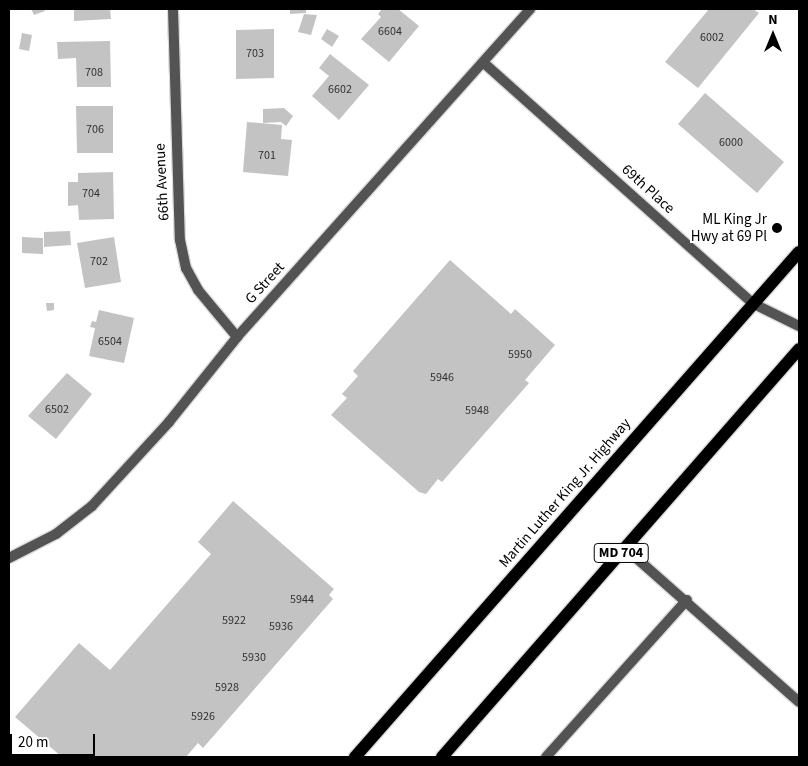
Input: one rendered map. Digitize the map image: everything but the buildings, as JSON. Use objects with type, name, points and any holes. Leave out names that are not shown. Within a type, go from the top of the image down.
[{"type":"main road","name":"Martin Luther King Jr. Highway","points":[[355,757],[799,252]]},
{"type":"main road","name":"MD 704","points":[[442,757],[799,349]]},
{"type":"street","name":"66th Avenue","points":[[173,9],[180,240],[186,268],[198,290],[237,337]]},
{"type":"street","name":"G Street","points":[[9,558],[56,534],[92,506],[169,422],[237,337],[484,63],[530,9]]},
{"type":"street","name":"69th Place","points":[[484,63],[754,304],[799,326]]},
{"type":"street","points":[[625,548],[687,600],[737,649],[799,702]]},
{"type":"street","points":[[546,757],[687,600]]},
{"type":"place","name":"ML King Jr Hwy at 69 Pl","points":[[777,228]]}]
